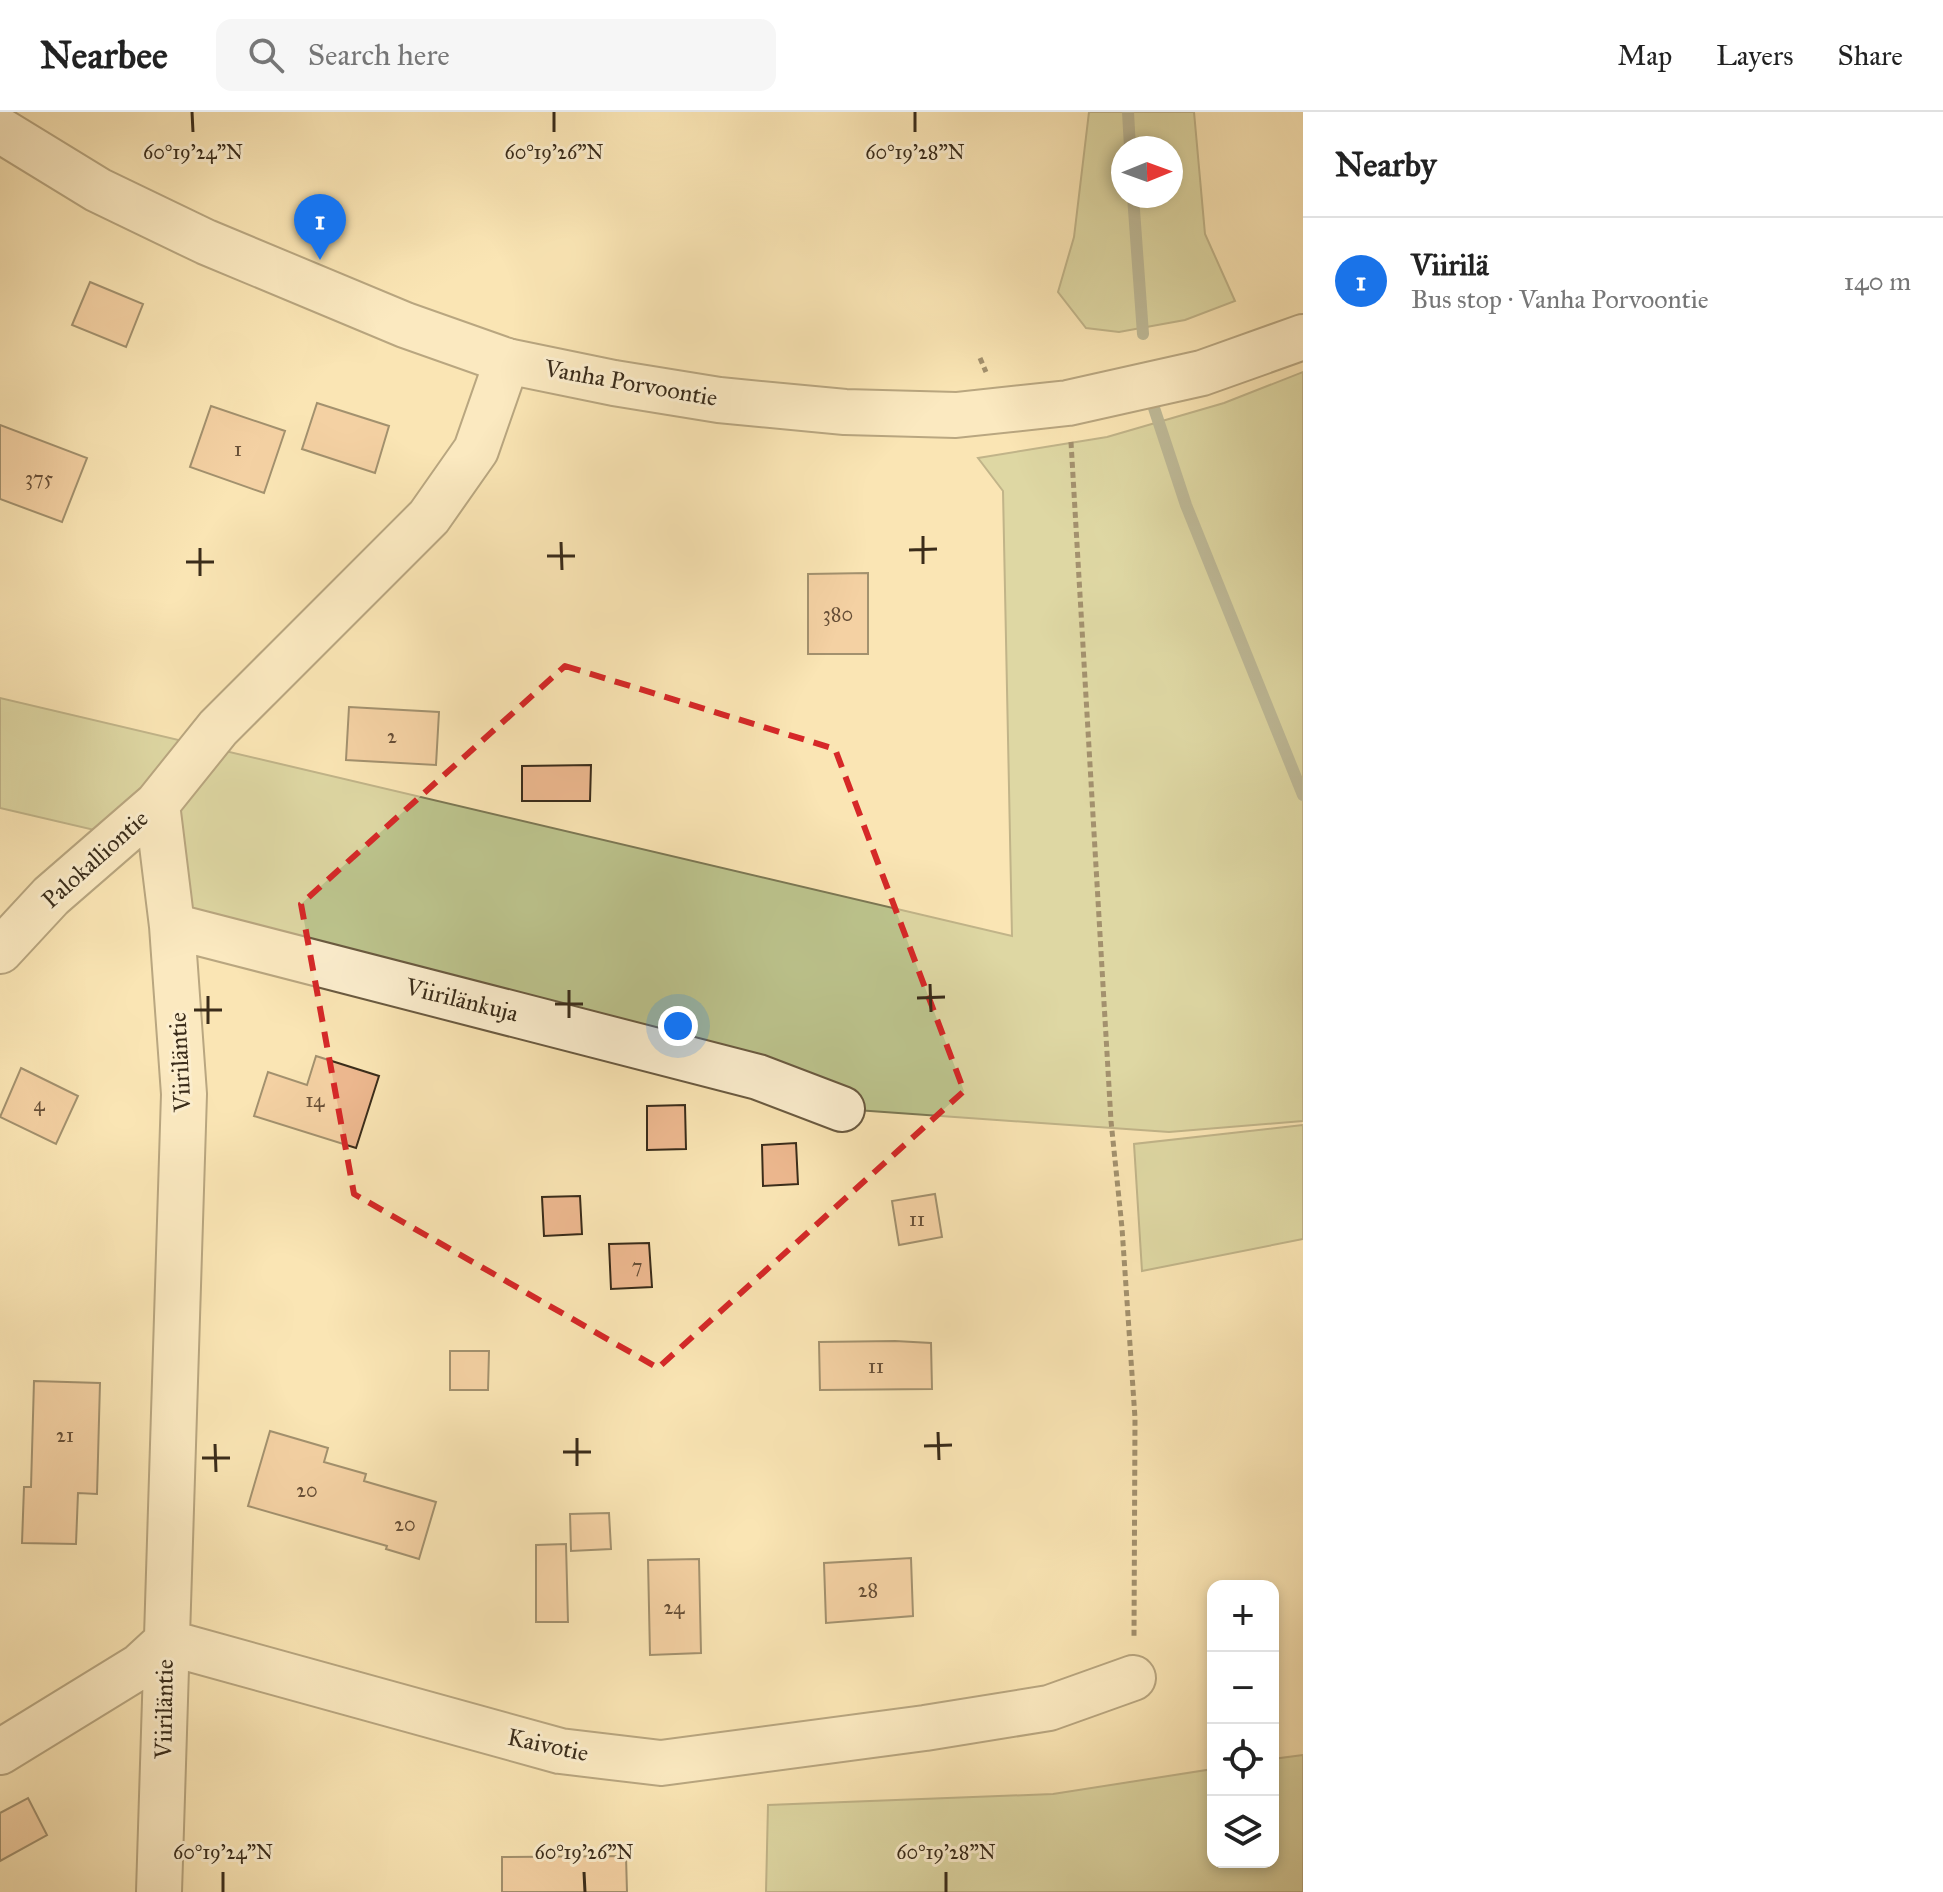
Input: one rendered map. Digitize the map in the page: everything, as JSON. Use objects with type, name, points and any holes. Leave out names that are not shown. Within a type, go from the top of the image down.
[{"type":"street","name":"Vanha Porvoontie","points":[[0,130],[98,190],[206,242],[405,325],[507,361],[719,400],[845,412],[956,415],[1068,403],[1202,373],[1303,337]]},
{"type":"street","points":[[157,804],[218,728],[429,517],[476,450],[507,361]]},
{"type":"street","name":"Viiriläntie","points":[[157,804],[172,926],[184,1094],[159,1892]]},
{"type":"street","name":"Palokalliontie","points":[[0,951],[51,896],[157,804]]},
{"type":"street","name":"Viirilänkuja","points":[[172,926],[758,1077],[842,1109]]},
{"type":"street","points":[[0,1752],[140,1666],[166,1642]]},
{"type":"street","name":"Kaivotie","points":[[166,1642],[560,1751],[661,1763],[1049,1708],[1133,1678]]},
{"type":"path","points":[[1068,403],[1111,1121],[1135,1418],[1133,1678]]},
{"type":"highlighted area","points":[[565,666],[835,749],[964,1091],[658,1368],[354,1194],[301,904]]},
{"type":"green space","points":[[1089,112],[1194,112],[1205,234],[1235,301],[1185,320],[1119,332],[1086,328],[1058,292],[1074,237]]},
{"type":"green space","points":[[1303,372],[1303,1121],[1169,1132],[842,1109],[172,926],[157,804],[120,836],[0,808],[0,698],[1012,936],[1003,491],[978,458],[1107,437],[1224,403]]},
{"type":"green space","points":[[1303,1125],[1303,1239],[1142,1271],[1134,1144]]},
{"type":"green space","points":[[1303,1755],[1303,1892],[766,1892],[768,1805],[1053,1794],[1207,1770],[1207,1868],[1279,1868],[1279,1758]]},
{"type":"building","points":[[90,282],[143,304],[126,347],[72,325]]},
{"type":"building","points":[[317,403],[389,426],[375,473],[302,449]]},
{"type":"building","points":[[211,406],[285,431],[264,493],[190,467]]},
{"type":"building","points":[[0,425],[87,458],[62,522],[0,499]]},
{"type":"building","points":[[868,573],[868,654],[808,654],[808,574]]},
{"type":"building","points":[[349,707],[439,712],[436,765],[346,760]]},
{"type":"building","points":[[591,765],[590,801],[522,801],[522,766]]},
{"type":"building","points":[[316,1056],[379,1076],[356,1148],[254,1116],[268,1072],[307,1085]]},
{"type":"building","points":[[21,1068],[78,1096],[56,1144],[0,1117]]},
{"type":"building","points":[[685,1105],[686,1149],[647,1150],[647,1106]]},
{"type":"building","points":[[796,1143],[798,1184],[763,1186],[762,1145]]},
{"type":"building","points":[[935,1194],[942,1237],[899,1245],[892,1201]]},
{"type":"building","points":[[580,1196],[582,1234],[544,1236],[542,1197]]},
{"type":"building","points":[[649,1243],[652,1287],[611,1289],[609,1244]]},
{"type":"building","points":[[819,1342],[931,1343],[932,1389],[820,1390]]},
{"type":"building","points":[[450,1351],[489,1351],[488,1390],[450,1390]]},
{"type":"building","points":[[34,1381],[100,1383],[97,1494],[78,1493],[76,1544],[22,1543],[24,1487],[31,1487]]},
{"type":"building","points":[[270,1431],[328,1448],[324,1462],[366,1474],[364,1481],[436,1502],[419,1559],[386,1549],[387,1546],[248,1506]]},
{"type":"building","points":[[609,1513],[611,1549],[571,1551],[570,1514]]},
{"type":"building","points":[[566,1544],[568,1622],[536,1622],[536,1545]]},
{"type":"building","points":[[911,1558],[913,1616],[826,1623],[824,1563]]},
{"type":"building","points":[[699,1559],[701,1653],[650,1655],[648,1560]]},
{"type":"building","points":[[28,1798],[47,1835],[0,1861],[0,1813]]},
{"type":"building","points":[[626,1856],[627,1892],[502,1892],[502,1857]]},
{"type":"waterway","points":[[1128,112],[1129,136]]},
{"type":"waterway","points":[[1134,208],[1143,334]]},
{"type":"waterway","points":[[1154,408],[1186,505],[1303,795]]},
{"type":"place","name":"Viirilä","points":[[320,260]]}]
